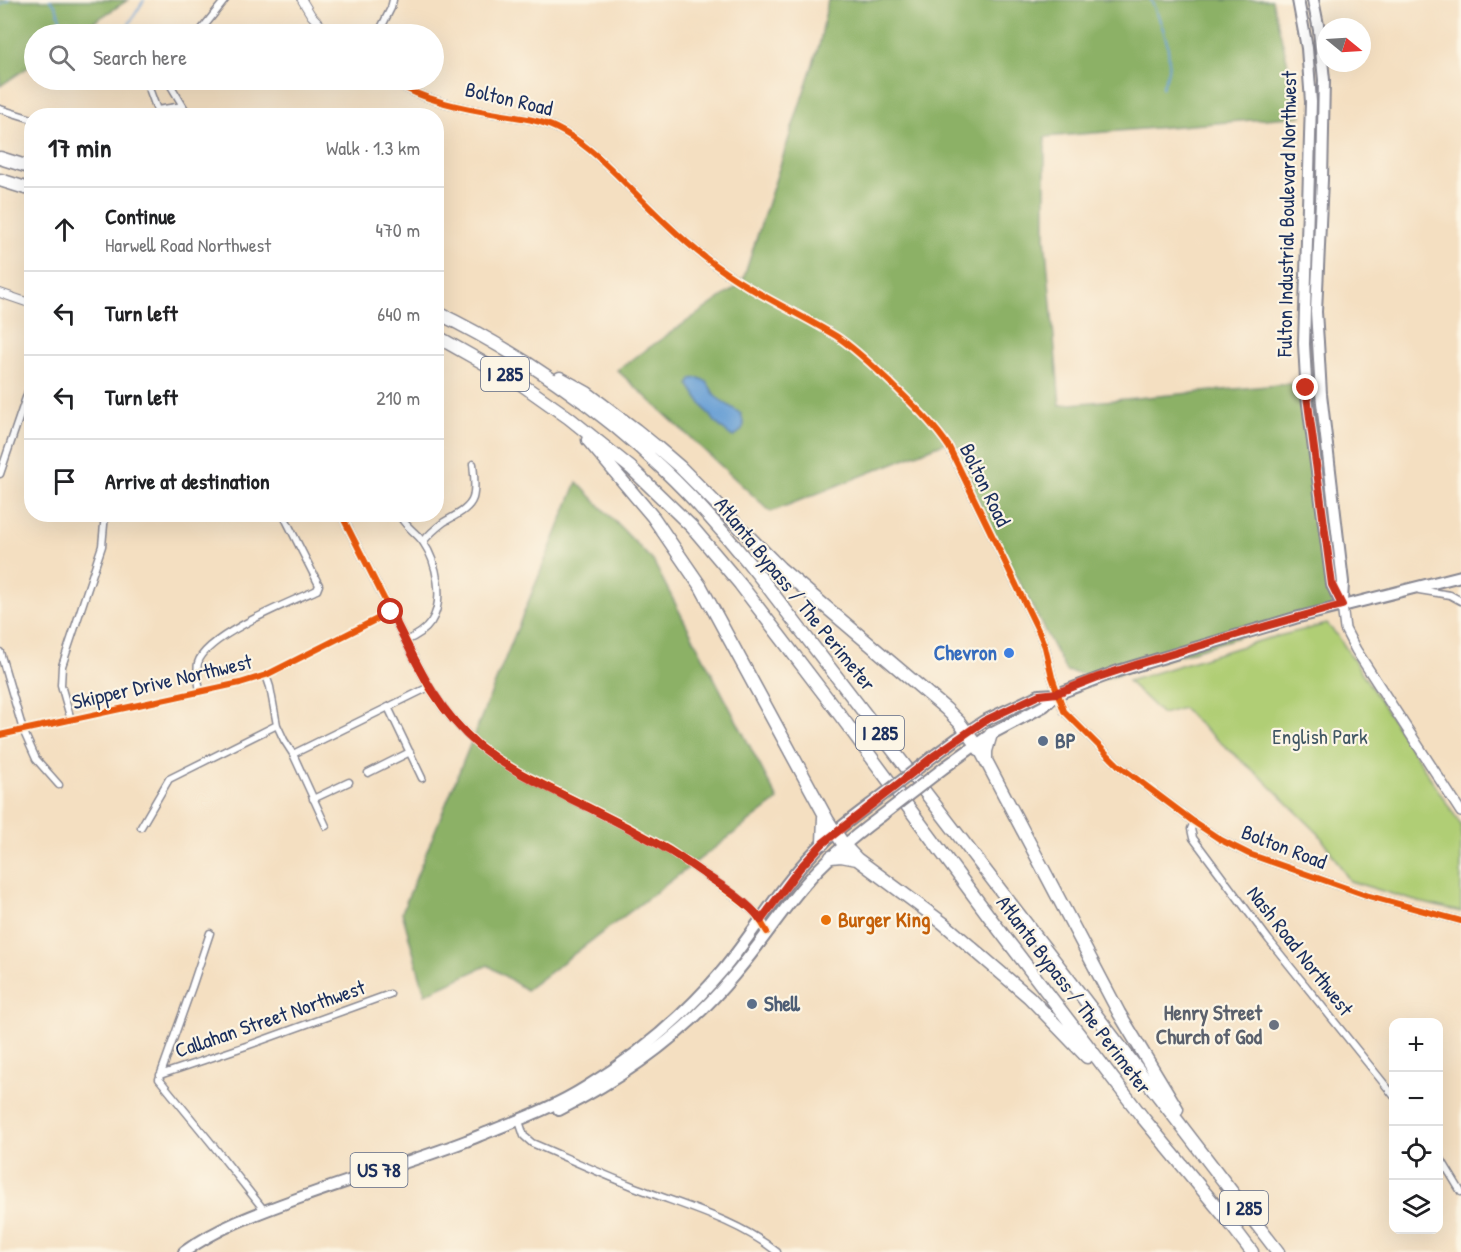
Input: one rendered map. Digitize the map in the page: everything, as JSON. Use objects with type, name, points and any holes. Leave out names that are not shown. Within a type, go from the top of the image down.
[{"type":"highway","points":[[0,158],[24,166]]},
{"type":"highway","points":[[0,180],[24,188]]},
{"type":"highway","name":"Atlanta Bypass / The Perimeter","points":[[444,316],[503,348],[588,406],[662,468],[723,532],[774,595],[1278,1252]]},
{"type":"highway","name":"Atlanta Bypass / The Perimeter","points":[[444,340],[513,379],[569,418],[631,468],[692,527],[722,562],[840,715],[994,923],[1143,1118],[1252,1252]]},
{"type":"highway","points":[[503,348],[587,393],[636,430],[680,468],[780,568],[959,722],[986,760],[1119,1013],[1210,1164]]},
{"type":"highway","points":[[569,418],[653,517],[701,587],[824,813],[844,845],[857,859],[943,923],[1029,997],[1075,1043],[1143,1118]]},
{"type":"highway","points":[[986,760],[991,734]]},
{"type":"highway","points":[[823,843],[824,813]]},
{"type":"highway","points":[[831,857],[857,859]]},
{"type":"main road","name":"Fulton Industrial Boulevard Northwest","points":[[1298,0],[1307,48],[1311,102],[1304,304],[1307,397],[1332,585],[1342,605]]},
{"type":"main road","name":"Fulton Industrial Boulevard Northwest","points":[[1313,0],[1323,60],[1324,99],[1316,312],[1321,394],[1343,582],[1342,605],[1345,629],[1356,650],[1461,812]]},
{"type":"main road","name":"US 78","points":[[520,1124],[587,1087],[654,1039],[713,981],[740,949],[799,869],[823,843],[935,755],[984,721],[1039,695],[1057,693],[1138,664],[1342,605],[1461,576]]},
{"type":"main road","name":"US 78","points":[[184,1252],[201,1239],[264,1210],[556,1112],[627,1070],[686,1025],[719,992],[735,975],[805,884],[844,845],[976,744],[1044,706],[1057,693]]},
{"type":"street","points":[[206,24],[225,0]]},
{"type":"street","points":[[302,0],[320,24]]},
{"type":"street","points":[[383,24],[393,0]]},
{"type":"street","points":[[149,90],[154,108]]},
{"type":"street","points":[[173,90],[183,106],[175,108]]},
{"type":"street","name":"Bolton Road","points":[[412,90],[474,110],[537,121],[569,135],[601,160],[707,260],[836,337],[867,360],[926,417],[949,447],[1039,632],[1064,711],[1118,765],[1194,822],[1221,840],[1249,854],[1369,896],[1461,921]]},
{"type":"street","points":[[0,109],[24,116]]},
{"type":"street","points":[[0,293],[24,301]]},
{"type":"street","points":[[0,474],[24,404]]},
{"type":"street","points":[[423,542],[430,533],[460,513],[472,501],[475,477],[473,464]]},
{"type":"street","points":[[71,720],[61,685],[62,666],[102,546],[104,522]]},
{"type":"street","points":[[200,692],[198,663],[215,642],[258,617],[317,590],[319,585],[287,522]]},
{"type":"street","points":[[345,522],[429,687],[459,727],[495,758],[668,849],[755,912],[767,932]]},
{"type":"street","points":[[402,522],[423,542],[435,566],[438,584],[435,613],[430,623],[416,637],[405,641]]},
{"type":"street","points":[[1412,589],[1445,594],[1461,601]]},
{"type":"street","name":"Skipper Drive Northwest","points":[[0,735],[240,683],[266,675],[391,612]]},
{"type":"street","points":[[0,652],[23,730],[36,759],[59,784]]},
{"type":"street","points":[[266,675],[277,725],[326,826]]},
{"type":"street","points":[[293,754],[429,687]]},
{"type":"street","points":[[388,707],[422,778]]},
{"type":"street","points":[[141,827],[169,779],[277,725]]},
{"type":"street","points":[[368,773],[410,752]]},
{"type":"street","points":[[313,799],[349,782]]},
{"type":"street","name":"Nash Road Northwest","points":[[1194,822],[1191,829],[1193,838],[1200,848],[1269,940],[1389,1090]]},
{"type":"street","points":[[210,933],[159,1079],[264,1210]]},
{"type":"street","name":"Callahan Street Northwest","points":[[160,1075],[390,994]]},
{"type":"street","points":[[520,1124],[524,1136],[532,1143],[607,1176],[734,1225],[760,1239],[777,1252]]},
{"type":"street","points":[[1443,1162],[1461,1192]]},
{"type":"green space","points":[[0,0],[128,0],[91,24],[24,24],[24,70],[0,86]]},
{"type":"green space","points":[[828,0],[1272,0],[1301,116],[1045,137],[1045,237],[1060,405],[1311,382],[1333,608],[1106,678],[1066,671],[994,534],[949,441],[771,512],[617,370],[742,283],[820,42]]},
{"type":"green space","points":[[577,482],[653,561],[778,800],[526,990],[488,965],[425,994],[402,912]]},
{"type":"green space","name":"English Park","points":[[1327,624],[1338,636],[1461,825],[1461,912],[1350,881],[1319,834],[1263,779],[1183,708],[1162,714],[1128,681],[1266,639]]},
{"type":"water","points":[[699,378],[707,382],[716,397],[741,414],[744,425],[741,431],[733,437],[703,407],[689,385],[691,379]]},
{"type":"waterway","points":[[0,5],[9,0]]},
{"type":"waterway","points":[[50,0],[56,6],[62,24]]},
{"type":"waterway","points":[[129,24],[144,0]]},
{"type":"waterway","points":[[1151,0],[1167,43],[1169,61],[1162,88]]},
{"type":"cycle path","points":[[410,90],[445,103],[537,121],[565,133],[598,157],[673,230],[707,259],[754,290],[836,336],[878,371],[922,414],[949,447],[1039,632],[1064,711],[1118,765],[1194,822],[1221,840],[1249,854],[1369,896],[1461,921]]},
{"type":"cycle path","points":[[345,522],[429,687],[444,709],[477,744],[519,772],[668,849],[755,912],[767,932]]},
{"type":"cycle path","points":[[0,735],[240,683],[266,675],[391,612]]},
{"type":"place","name":"Chevron","points":[[1009,653]]},
{"type":"place","name":"BP","points":[[1043,741]]},
{"type":"place","name":"Burger King","points":[[826,920]]},
{"type":"place","name":"Shell","points":[[752,1004]]},
{"type":"place","name":"Henry Street Church of God","points":[[1274,1025]]},
{"type":"route","points":[[391,612],[429,687],[459,727],[477,744],[519,772],[668,849],[747,905],[761,920],[799,869],[823,843],[935,755],[984,721],[1039,695],[1057,693],[1138,664],[1342,605],[1332,585],[1306,388]]}]
